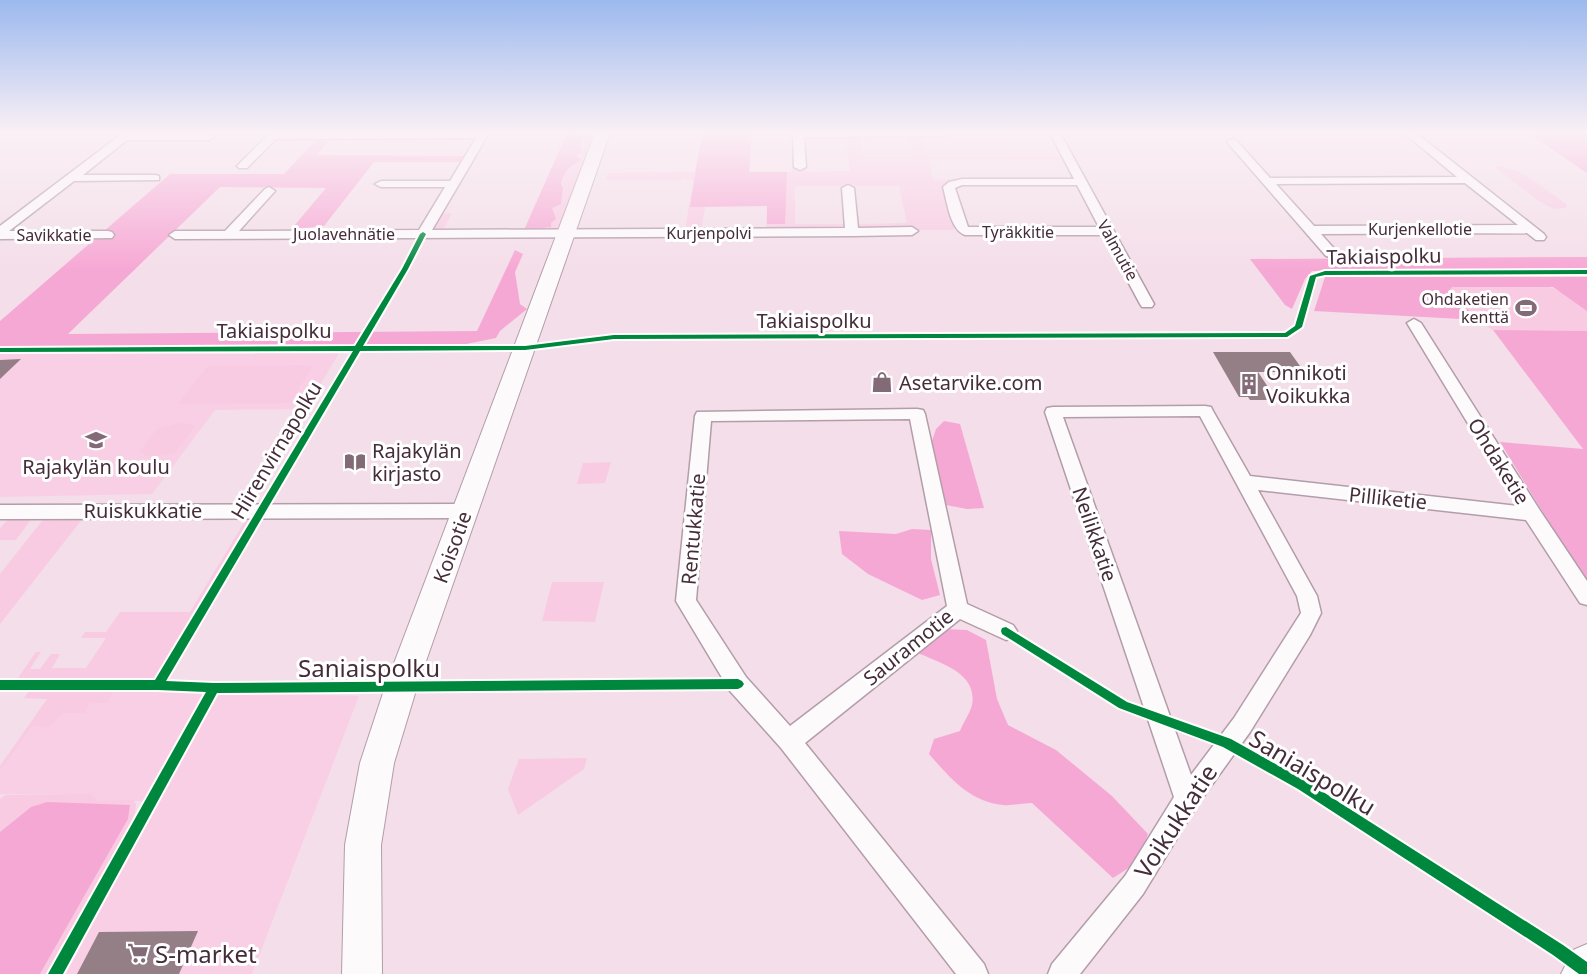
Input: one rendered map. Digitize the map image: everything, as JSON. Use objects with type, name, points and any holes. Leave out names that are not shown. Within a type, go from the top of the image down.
[{"type":"street","points":[[0,234],[69,178]]},
{"type":"street","points":[[423,234],[456,178]]},
{"type":"street","name":"Koisotie","points":[[362,974],[363,845],[377,763],[401,687],[587,178]]},
{"type":"street","name":"Valmutie","points":[[1079,178],[1148,304]]},
{"type":"street","points":[[1265,178],[1331,253]]},
{"type":"street","points":[[1267,181],[1468,180],[1540,237]]},
{"type":"street","name":"Tyräkkitie","points":[[1081,182],[962,182],[953,183],[949,187],[961,227],[966,231],[1108,231]]},
{"type":"street","points":[[381,184],[453,184]]},
{"type":"street","points":[[848,188],[852,232]]},
{"type":"street","points":[[229,234],[269,191]]},
{"type":"street","name":"Kurjenkellotie","points":[[1311,230],[1529,229]]},
{"type":"street","name":"Kurjenpolvi","points":[[567,234],[912,231]]},
{"type":"street","name":"Savikkatie","points":[[0,234],[108,235]]},
{"type":"street","name":"Juolavehnätie","points":[[175,234],[567,234]]},
{"type":"street","name":"Ohdaketie","points":[[1414,323],[1587,597]]},
{"type":"street","name":"Voikukkatie","points":[[1062,974],[1134,885],[1187,799],[1242,725],[1311,613],[1307,596],[1205,411]]},
{"type":"street","name":"Neilikkatie","points":[[1187,799],[1053,412],[1205,411]]},
{"type":"street","name":"Sauramotie","points":[[789,741],[958,609],[917,414]]},
{"type":"street","name":"Rentukkatie","points":[[917,414],[703,416],[686,601],[738,684],[789,741],[974,974]]},
{"type":"street","name":"Pilliketie","points":[[1244,482],[1533,514]]},
{"type":"street","name":"Ruiskukkatie","points":[[0,512],[465,511]]},
{"type":"street","points":[[958,609],[1006,631]]},
{"type":"street","points":[[1581,974],[1587,964]]},
{"type":"shaded area","points":[[165,178],[361,178],[324,226],[296,229],[294,226],[326,188],[220,187],[68,334],[477,331],[515,250],[523,254],[515,272],[520,304],[527,309],[500,331],[496,338],[461,345],[0,347],[0,321]]},
{"type":"shaded area","points":[[547,178],[563,178],[561,204],[552,208],[556,219],[551,223],[551,227],[524,230]]},
{"type":"shaded area","points":[[563,178],[581,178],[562,227],[554,230],[437,231],[432,227],[440,214],[452,213],[443,230],[524,230],[553,206],[561,204]]},
{"type":"shaded area","points":[[606,178],[684,178],[680,180]]},
{"type":"shaded area","points":[[685,178],[955,180],[948,183],[958,227],[952,230],[867,230],[856,226],[856,224],[907,223],[899,186],[795,186],[795,224],[848,224],[844,228],[766,230],[767,206],[705,207],[701,231],[685,231],[693,180]]},
{"type":"shaded area","points":[[695,178],[787,178],[785,224],[767,224],[767,206],[690,207]]},
{"type":"shaded area","points":[[1509,178],[1531,178],[1567,205],[1566,208],[1554,209],[1539,201]]},
{"type":"shaded area","points":[[1587,257],[1587,268],[1312,271],[1305,279],[1292,309],[1285,305],[1250,259]]},
{"type":"shaded area","points":[[1325,277],[1587,277],[1587,311],[1553,287],[1452,287],[1449,291],[1479,320],[1314,311]]},
{"type":"shaded area","name":"Ohdaketien kenttä","points":[[1539,285],[1565,294],[1587,311],[1587,331],[1493,330],[1483,324],[1448,291],[1452,287]]},
{"type":"shaded area","points":[[1493,330],[1587,331],[1587,585],[1500,442],[1583,449]]},
{"type":"shaded area","name":"Rajakylän koulu","points":[[0,353],[339,353],[306,409],[215,410],[152,494],[0,497]]},
{"type":"shaded area","points":[[208,366],[313,366],[290,403],[178,404]]},
{"type":"shaded area","points":[[944,421],[960,424],[984,508],[967,509],[946,505],[931,444],[936,429]]},
{"type":"shaded area","points":[[179,423],[196,425],[174,453],[150,457],[139,452],[157,429]]},
{"type":"shaded area","points":[[611,462],[605,483],[577,484],[583,463]]},
{"type":"shaded area","points":[[252,516],[155,678],[145,682],[18,678],[36,652],[41,652],[30,669],[40,669],[51,654],[60,654],[52,668],[86,668],[106,638],[81,638],[85,632],[106,632],[120,612],[190,612],[245,521],[237,520],[239,517]]},
{"type":"shaded area","points":[[10,517],[32,518],[16,540],[0,540],[0,528]]},
{"type":"shaded area","points":[[47,517],[83,518],[0,624],[0,574]]},
{"type":"shaded area","points":[[912,529],[931,530],[931,559],[940,595],[922,600],[868,574],[842,554],[839,531],[896,534]]},
{"type":"shaded area","points":[[552,582],[604,582],[595,622],[542,621]]},
{"type":"shaded area","points":[[944,629],[967,630],[986,640],[997,699],[1008,725],[1056,750],[1112,796],[1148,834],[1138,862],[1113,878],[1032,803],[1003,805],[980,799],[961,787],[929,754],[934,739],[960,731],[972,705],[969,684],[963,677],[955,670],[916,652]]},
{"type":"shaded area","points":[[58,688],[359,696],[252,974],[60,974],[119,865],[159,801],[98,801],[91,793],[0,794],[0,771]]},
{"type":"shaded area","points":[[116,688],[107,703],[90,703],[85,713],[62,713],[50,727],[32,726],[0,771],[0,766],[47,699],[24,698],[31,689]]},
{"type":"shaded area","points":[[587,758],[584,769],[518,815],[508,789],[519,759]]},
{"type":"shaded area","points":[[91,793],[98,801],[133,800],[136,804],[135,813],[127,832],[49,974],[40,974],[128,819],[130,805],[31,807],[0,832],[0,799],[6,795]]},
{"type":"shaded area","points":[[47,802],[130,805],[128,819],[40,974],[0,974],[0,832],[31,807]]},
{"type":"building","name":"Onnikoti Voikukka","points":[[1213,352],[1290,352],[1300,366],[1295,366],[1299,372],[1258,372],[1274,396],[1271,396],[1273,400],[1250,400],[1248,397],[1239,397]]},
{"type":"building","points":[[21,359],[0,379],[0,360]]},
{"type":"building","name":"S-market","points":[[198,931],[179,974],[77,974],[99,932]]},
{"type":"cycle path","name":"Hiirenvirnapolku","points":[[158,685],[405,269],[423,234]]},
{"type":"cycle path","name":"Takiaispolku","points":[[0,350],[525,348],[614,337],[1287,335],[1298,327],[1313,276],[1325,273],[1587,272]]},
{"type":"cycle path","name":"Saniaispolku","points":[[1006,631],[1123,705],[1227,743],[1302,785],[1587,971]]},
{"type":"cycle path","name":"Saniaispolku","points":[[0,685],[158,685],[214,688],[738,684]]},
{"type":"cycle path","points":[[55,974],[214,688]]},
{"type":"place","name":"Ohdaketien kenttä","points":[[1526,308]]},
{"type":"place","name":"Asetarvike.com","points":[[882,382]]},
{"type":"place","name":"Onnikoti Voikukka","points":[[1249,384]]},
{"type":"place","name":"Rajakylän koulu","points":[[96,440]]},
{"type":"place","name":"Rajakylän kirjasto","points":[[355,462]]},
{"type":"place","name":"S-market","points":[[138,953]]}]
